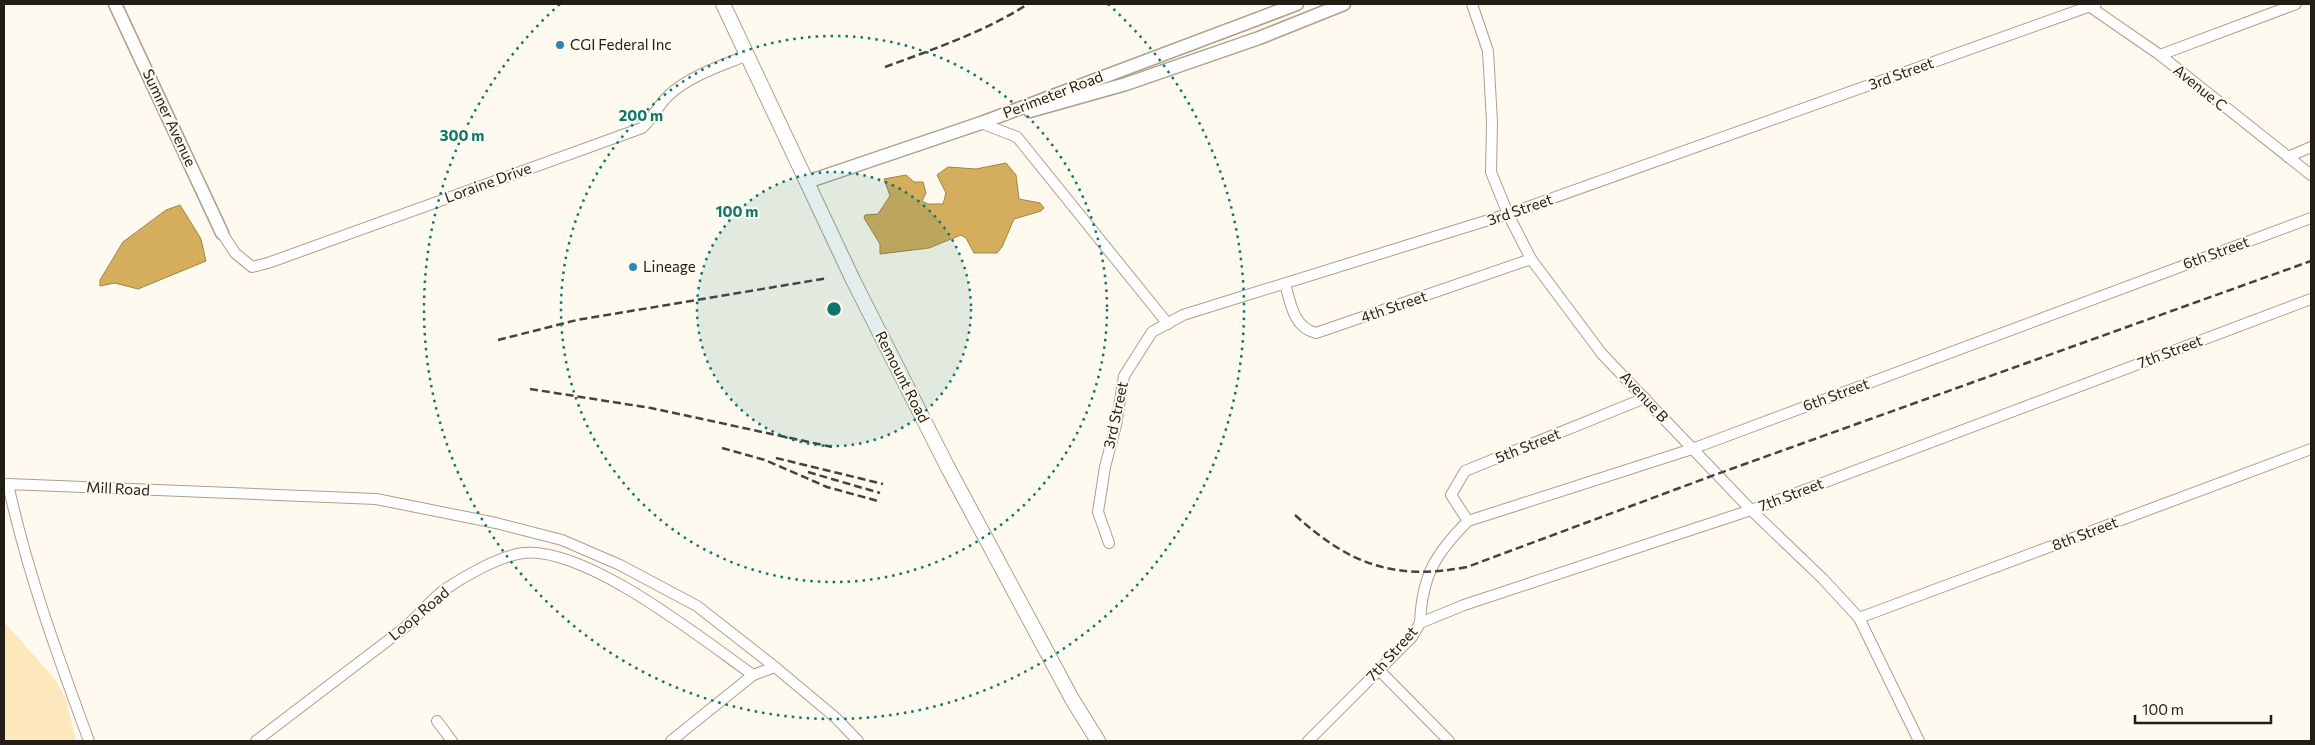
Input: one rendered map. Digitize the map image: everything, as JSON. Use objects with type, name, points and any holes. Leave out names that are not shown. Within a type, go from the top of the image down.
[{"type":"main road","name":"Remount Road","points":[[723,4],[807,182],[947,466],[1072,699],[1098,741]]},
{"type":"street","name":"Sumner Avenue","points":[[115,4],[222,233]]},
{"type":"street","name":"Perimeter Road","points":[[807,182],[981,123],[1298,4]]},
{"type":"street","points":[[994,118],[1081,98],[1200,58],[1344,4]]},
{"type":"street","name":"Avenue B","points":[[1472,4],[1488,51],[1492,122],[1491,172],[1508,214],[1531,259],[1602,354],[1751,510],[1823,579],[1859,618],[1919,741]]},
{"type":"street","points":[[2160,55],[2296,4]]},
{"type":"street","name":"3rd Street","points":[[1108,543],[1098,512],[1105,467],[1116,425],[1124,376],[1152,332],[1183,316],[1508,214],[2090,5]]},
{"type":"street","name":"Avenue C","points":[[2090,5],[2160,55],[2311,175]]},
{"type":"street","points":[[1193,42],[1200,58]]},
{"type":"street","name":"Loraine Drive","points":[[222,233],[235,253],[252,267],[268,263],[642,128],[654,117],[667,96],[685,82],[748,54]]},
{"type":"street","points":[[981,123],[1017,137],[1168,324]]},
{"type":"street","points":[[2288,157],[2311,148]]},
{"type":"street","name":"6th Street","points":[[1420,623],[1421,600],[1429,573],[1444,545],[1468,521],[1692,449],[2311,218]]},
{"type":"street","name":"4th Street","points":[[1285,284],[1294,316],[1305,330],[1316,333],[1531,259]]},
{"type":"street","name":"7th Street","points":[[1308,741],[1412,637],[1420,623],[1464,605],[1751,510],[2311,298]]},
{"type":"street","name":"5th Street","points":[[1468,521],[1451,495],[1465,471],[1645,398]]},
{"type":"street","name":"8th Street","points":[[1859,618],[2311,449]]},
{"type":"street","name":"Mill Road","points":[[89,741],[56,650],[20,537],[8,484],[376,499],[496,523],[562,540],[620,565],[697,606],[775,667]]},
{"type":"street","name":"Loop Road","points":[[256,741],[414,621],[444,591],[492,564],[523,553],[550,556],[584,565],[663,611],[753,675]]},
{"type":"street","points":[[671,741],[753,675],[775,667],[836,718],[858,741]]},
{"type":"street","points":[[1379,670],[1449,741]]},
{"type":"street","points":[[437,721],[452,741]]},
{"type":"shaded area","points":[[1006,163],[1016,175],[1019,199],[1040,203],[1044,208],[1041,211],[1014,219],[1002,247],[997,253],[974,253],[966,238],[961,235],[929,248],[880,254],[880,244],[864,218],[865,215],[878,214],[890,196],[884,179],[906,175],[914,182],[923,182],[926,193],[922,201],[928,204],[943,204],[946,193],[937,175],[948,167],[976,169]]},
{"type":"shaded area","points":[[180,205],[201,239],[206,261],[138,289],[115,283],[100,286],[100,280],[123,242],[166,210]]},
{"type":"shaded area","points":[[4,622],[54,678],[66,699],[76,741],[4,741]]},
{"type":"railway","points":[[885,67],[940,47],[994,23],[1028,4]]},
{"type":"railway","points":[[1295,515],[1334,546],[1374,565],[1395,570],[1417,572],[1467,567],[1717,474],[2311,261]]},
{"type":"railway","points":[[498,340],[577,320],[828,278]]},
{"type":"railway","points":[[530,389],[651,408],[832,447]]},
{"type":"railway","points":[[722,448],[765,460],[827,487],[878,501]]},
{"type":"railway","points":[[776,458],[883,484]]},
{"type":"railway","points":[[808,472],[880,493]]},
{"type":"place","name":"CGI Federal Inc","points":[[560,45]]},
{"type":"place","name":"Lineage","points":[[633,267]]}]
